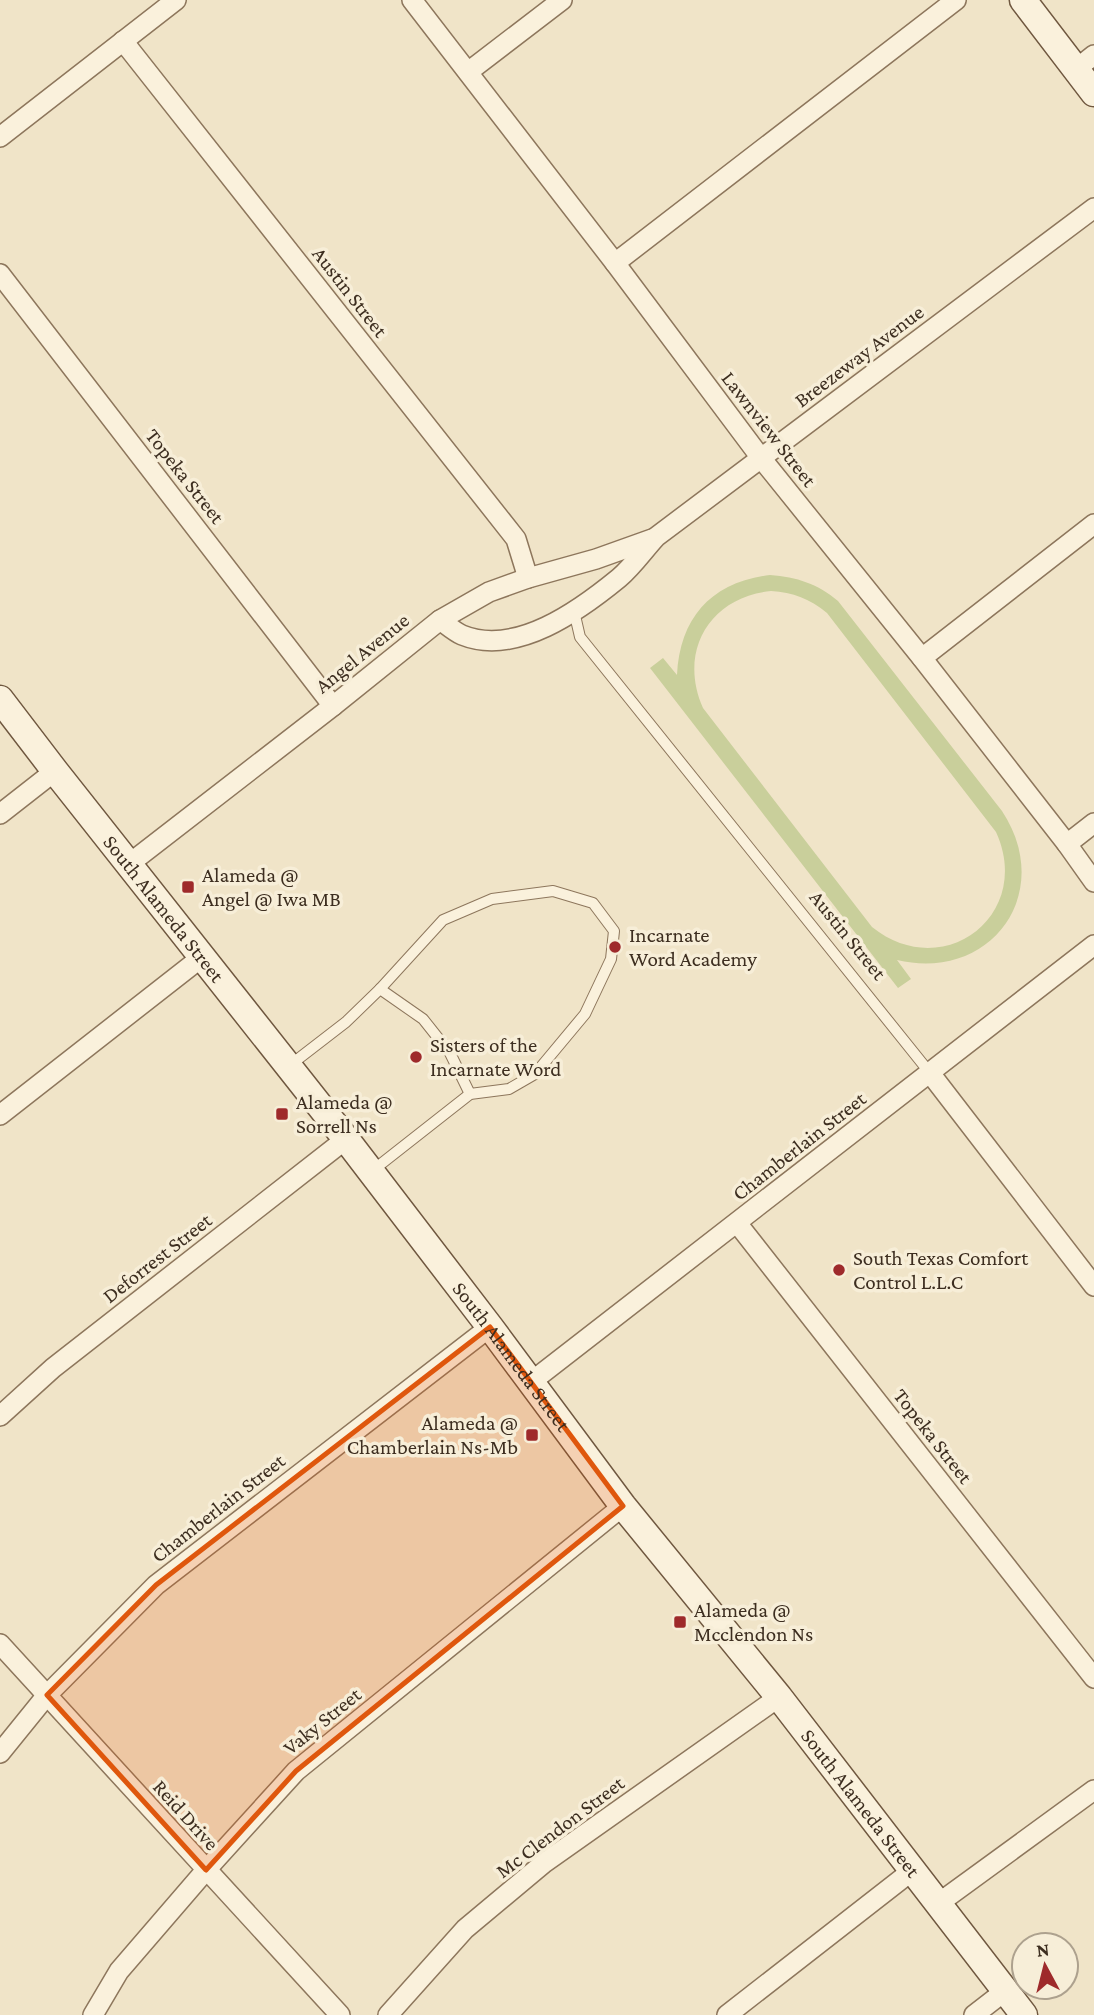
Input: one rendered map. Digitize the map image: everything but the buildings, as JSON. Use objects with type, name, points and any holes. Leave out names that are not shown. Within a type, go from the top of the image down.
[{"type":"main road","points":[[1023,0],[1085,62],[1094,93]]},
{"type":"main road","name":"South Alameda Street","points":[[0,699],[346,1139],[490,1326],[623,1506],[779,1697],[1024,2015]]},
{"type":"street","points":[[0,137],[176,0]]},
{"type":"street","name":"Lawnview Street","points":[[412,0],[761,458],[922,658],[1094,882]]},
{"type":"street","points":[[467,72],[562,0]]},
{"type":"street","points":[[615,263],[956,0]]},
{"type":"street","name":"Austin Street","points":[[123,41],[516,540],[528,578]]},
{"type":"street","name":"Breezeway Avenue","points":[[440,620],[461,635],[482,640],[512,640],[536,632],[574,611],[621,576],[656,537],[1094,208]]},
{"type":"street","name":"Topeka Street","points":[[0,274],[333,706]]},
{"type":"street","points":[[922,658],[1094,524]]},
{"type":"street","name":"Angel Avenue","points":[[129,864],[440,620],[489,592],[596,559],[656,537]]},
{"type":"street","points":[[0,814],[55,771]]},
{"type":"street","points":[[1067,844],[1094,822]]},
{"type":"street","name":"Chamberlain Street","points":[[531,1382],[1094,945]]},
{"type":"street","points":[[0,1115],[202,957]]},
{"type":"street","name":"Austin Street","points":[[930,1073],[1094,1286]]},
{"type":"street","name":"Deforrest Street","points":[[0,1416],[53,1368],[346,1139]]},
{"type":"street","name":"Topeka Street","points":[[737,1223],[1094,1678]]},
{"type":"street","name":"Chamberlain Street","points":[[0,1754],[47,1695],[156,1585],[490,1326]]},
{"type":"street","name":"Vaky Street","points":[[93,2015],[119,1971],[296,1771],[623,1506]]},
{"type":"street","name":"Reid Drive","points":[[0,1644],[340,2015]]},
{"type":"street","name":"Mc Clendon Street","points":[[388,2015],[465,1929],[544,1863],[779,1697]]},
{"type":"street","points":[[939,1903],[1094,1790]]},
{"type":"street","points":[[727,2015],[913,1870]]},
{"type":"street","points":[[974,2015],[1005,1991]]},
{"type":"lane","name":"Austin Street","points":[[574,611],[580,637],[930,1073]]},
{"type":"lane","points":[[289,1066],[345,1022],[380,989],[443,920],[492,899],[553,891],[593,903],[614,932],[611,959],[585,1014],[535,1074],[509,1088],[470,1094],[371,1172]]},
{"type":"lane","points":[[380,989],[423,1019],[450,1054],[470,1094]]},
{"type":"highlighted area","points":[[490,1327],[623,1506],[296,1771],[206,1870],[47,1695],[156,1585]]},
{"type":"green space","points":[[770,575],[798,580],[823,590],[838,601],[1002,811],[1017,842],[1022,872],[1017,900],[1005,924],[986,944],[961,958],[931,963],[897,960],[911,979],[898,988],[650,668],[663,658],[677,675],[679,654],[692,620],[716,594],[749,579]],"holes":[[[771,591],[801,597],[827,613],[996,832],[1004,862],[1003,890],[992,914],[975,932],[952,944],[927,948],[899,943],[872,927],[703,708],[696,687],[694,667],[697,648],[704,631],[716,616],[731,604],[749,595]]]},
{"type":"place","name":"Alameda @ Angel @ Iwa MB","points":[[188,887]]},
{"type":"place","name":"Incarnate Word Academy","points":[[615,947]]},
{"type":"place","name":"Sisters of the Incarnate Word","points":[[416,1057]]},
{"type":"place","name":"Alameda @ Sorrell Ns","points":[[282,1114]]},
{"type":"place","name":"South Texas Comfort Control L.L.C","points":[[839,1270]]},
{"type":"place","name":"Alameda @ Chamberlain Ns-Mb","points":[[532,1435]]},
{"type":"place","name":"Alameda @ Mcclendon Ns","points":[[680,1622]]}]
